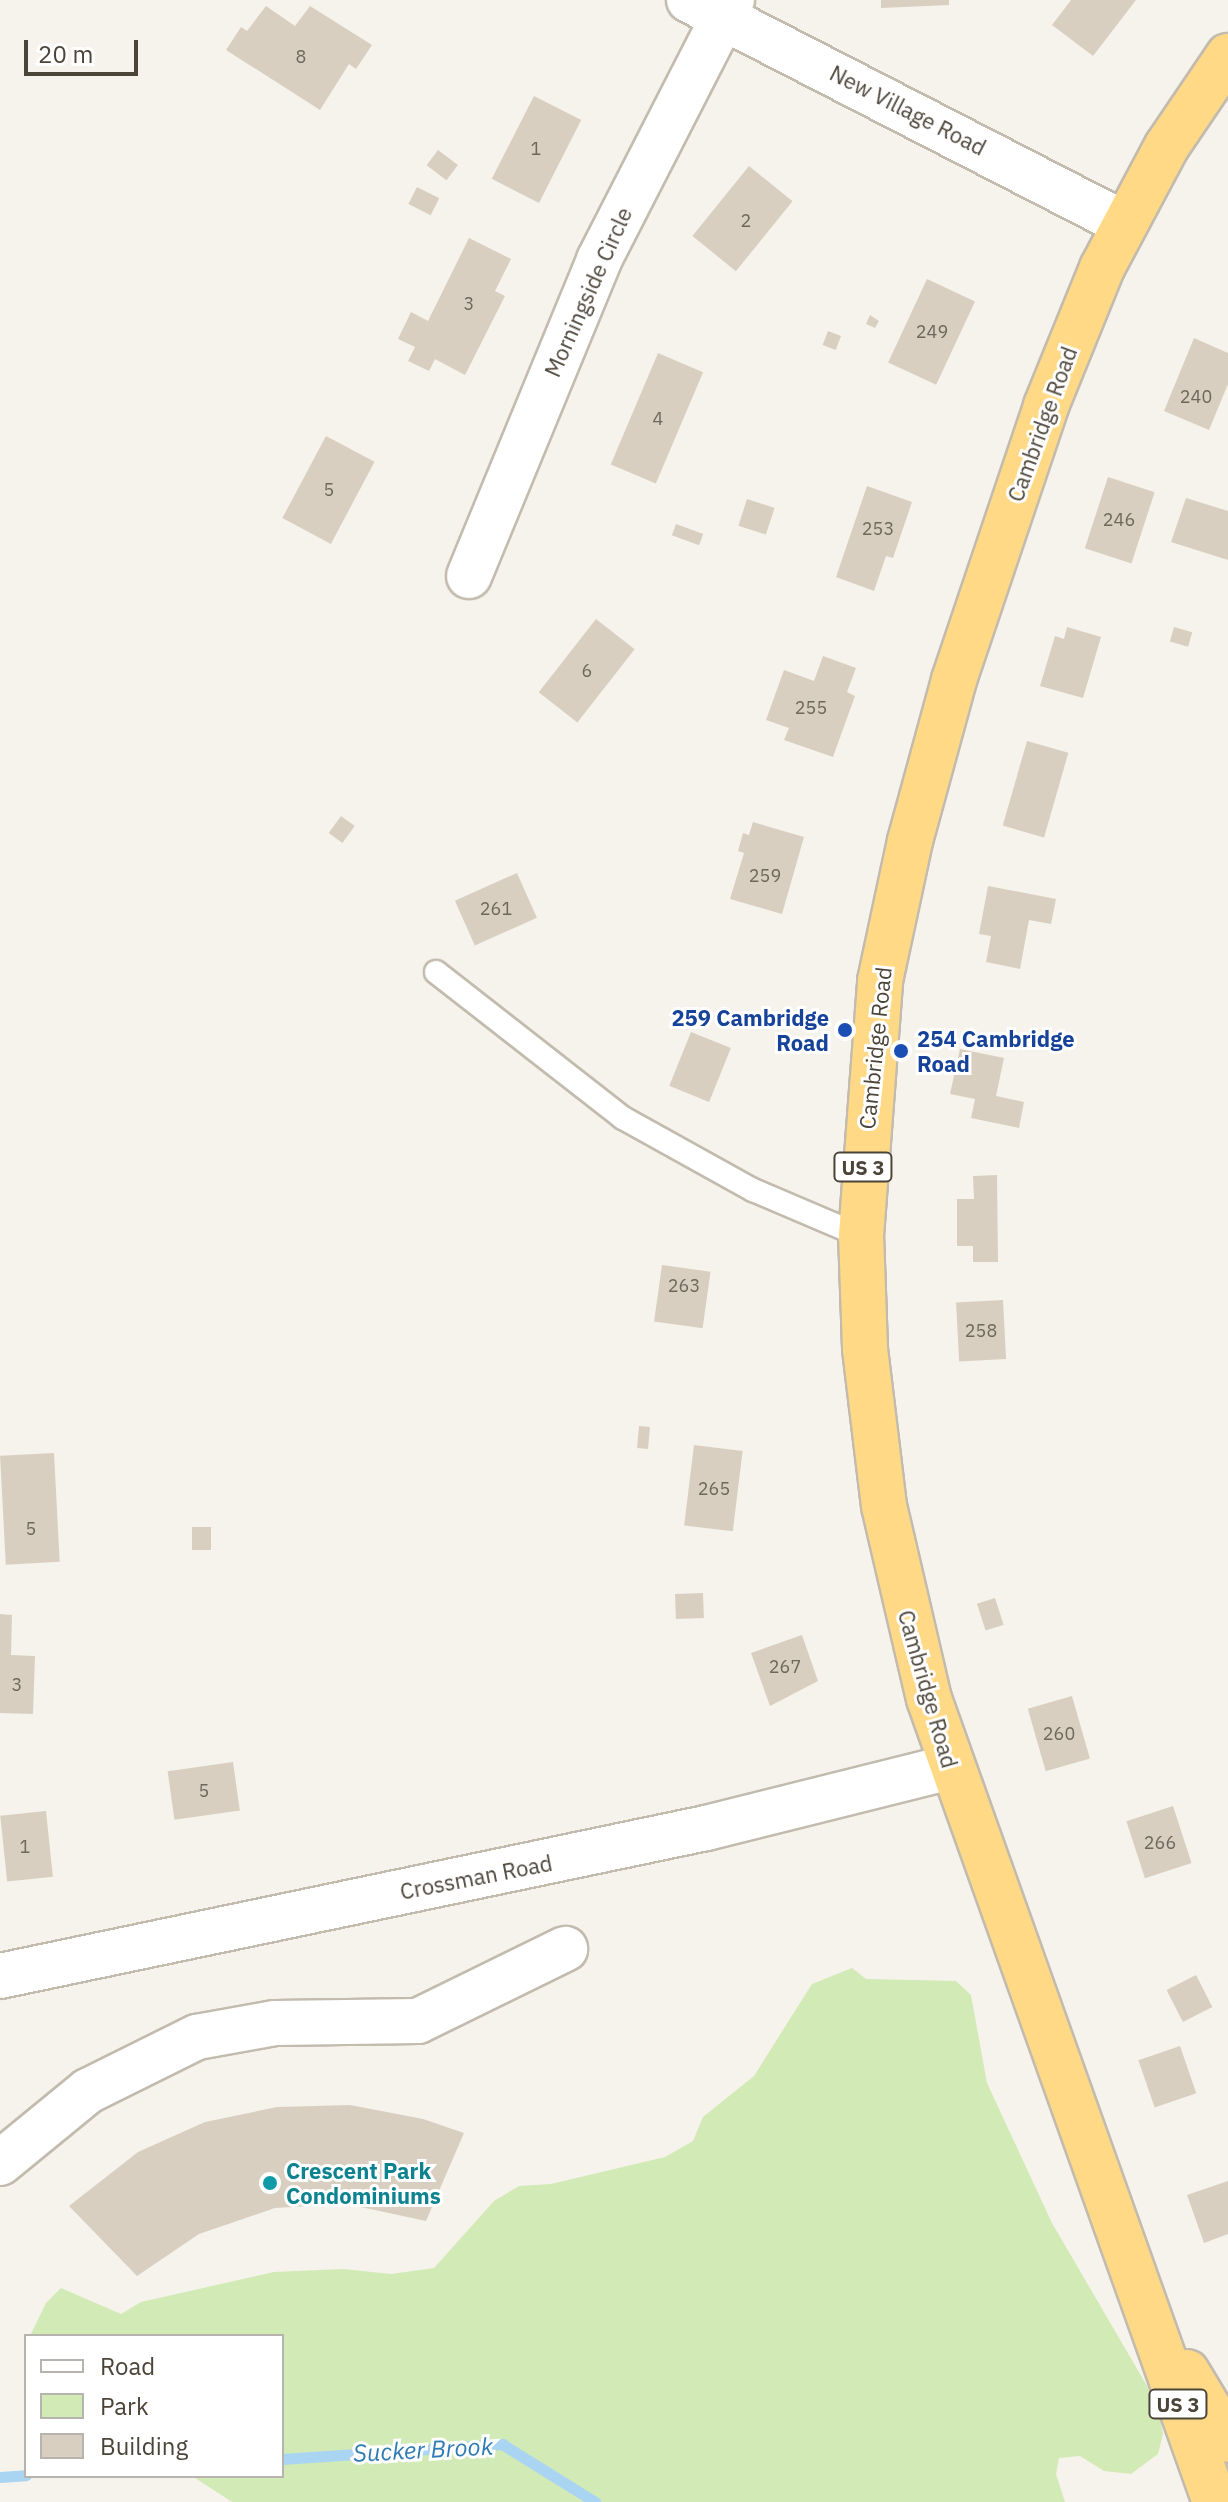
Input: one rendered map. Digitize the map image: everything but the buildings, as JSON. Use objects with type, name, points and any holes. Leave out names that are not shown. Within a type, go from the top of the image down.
[{"type":"highway","name":"Cambridge Road","points":[[1215,2502],[950,1767],[912,1637],[884,1506],[865,1348],[861,1236],[880,981],[910,841],[994,556],[1051,393],[1124,224],[1167,146],[1228,56]]},
{"type":"highway","name":"Cambridge Road","points":[[1146,2305],[1228,2440]]},
{"type":"street","name":"New Village Road","points":[[715,5],[1124,224]]},
{"type":"street","name":"Morningside Circle","points":[[469,576],[599,260],[715,5]]},
{"type":"street","name":"Crossman Road","points":[[0,1976],[691,1831],[950,1767]]},
{"type":"street","points":[[0,2163],[88,2091],[197,2037],[275,2023],[418,2021],[480,1995],[565,1949]]},
{"type":"lane","points":[[436,972],[623,1118],[753,1190],[861,1236]]},
{"type":"green space","points":[[852,1968],[866,1979],[956,1981],[971,1995],[987,2083],[1052,2223],[1157,2403],[1163,2434],[1158,2454],[1131,2474],[1104,2471],[1080,2456],[1059,2458],[1056,2474],[1065,2502],[232,2502],[195,2478],[284,2478],[284,2334],[31,2334],[46,2303],[61,2288],[121,2314],[141,2302],[274,2272],[343,2269],[391,2274],[434,2268],[494,2201],[519,2186],[551,2184],[665,2157],[693,2141],[703,2117],[754,2076],[812,1984]]},
{"type":"waterway","name":"Sucker Brook","points":[[284,2459],[502,2444],[595,2502]]},
{"type":"waterway","name":"Sucker Brook","points":[[0,2477],[24,2475]]},
{"type":"place","name":"259 Cambridge Road","points":[[845,1030]]},
{"type":"place","name":"254 Cambridge Road","points":[[901,1051]]},
{"type":"place","name":"Crescent Park Condominiums","points":[[270,2183]]}]
